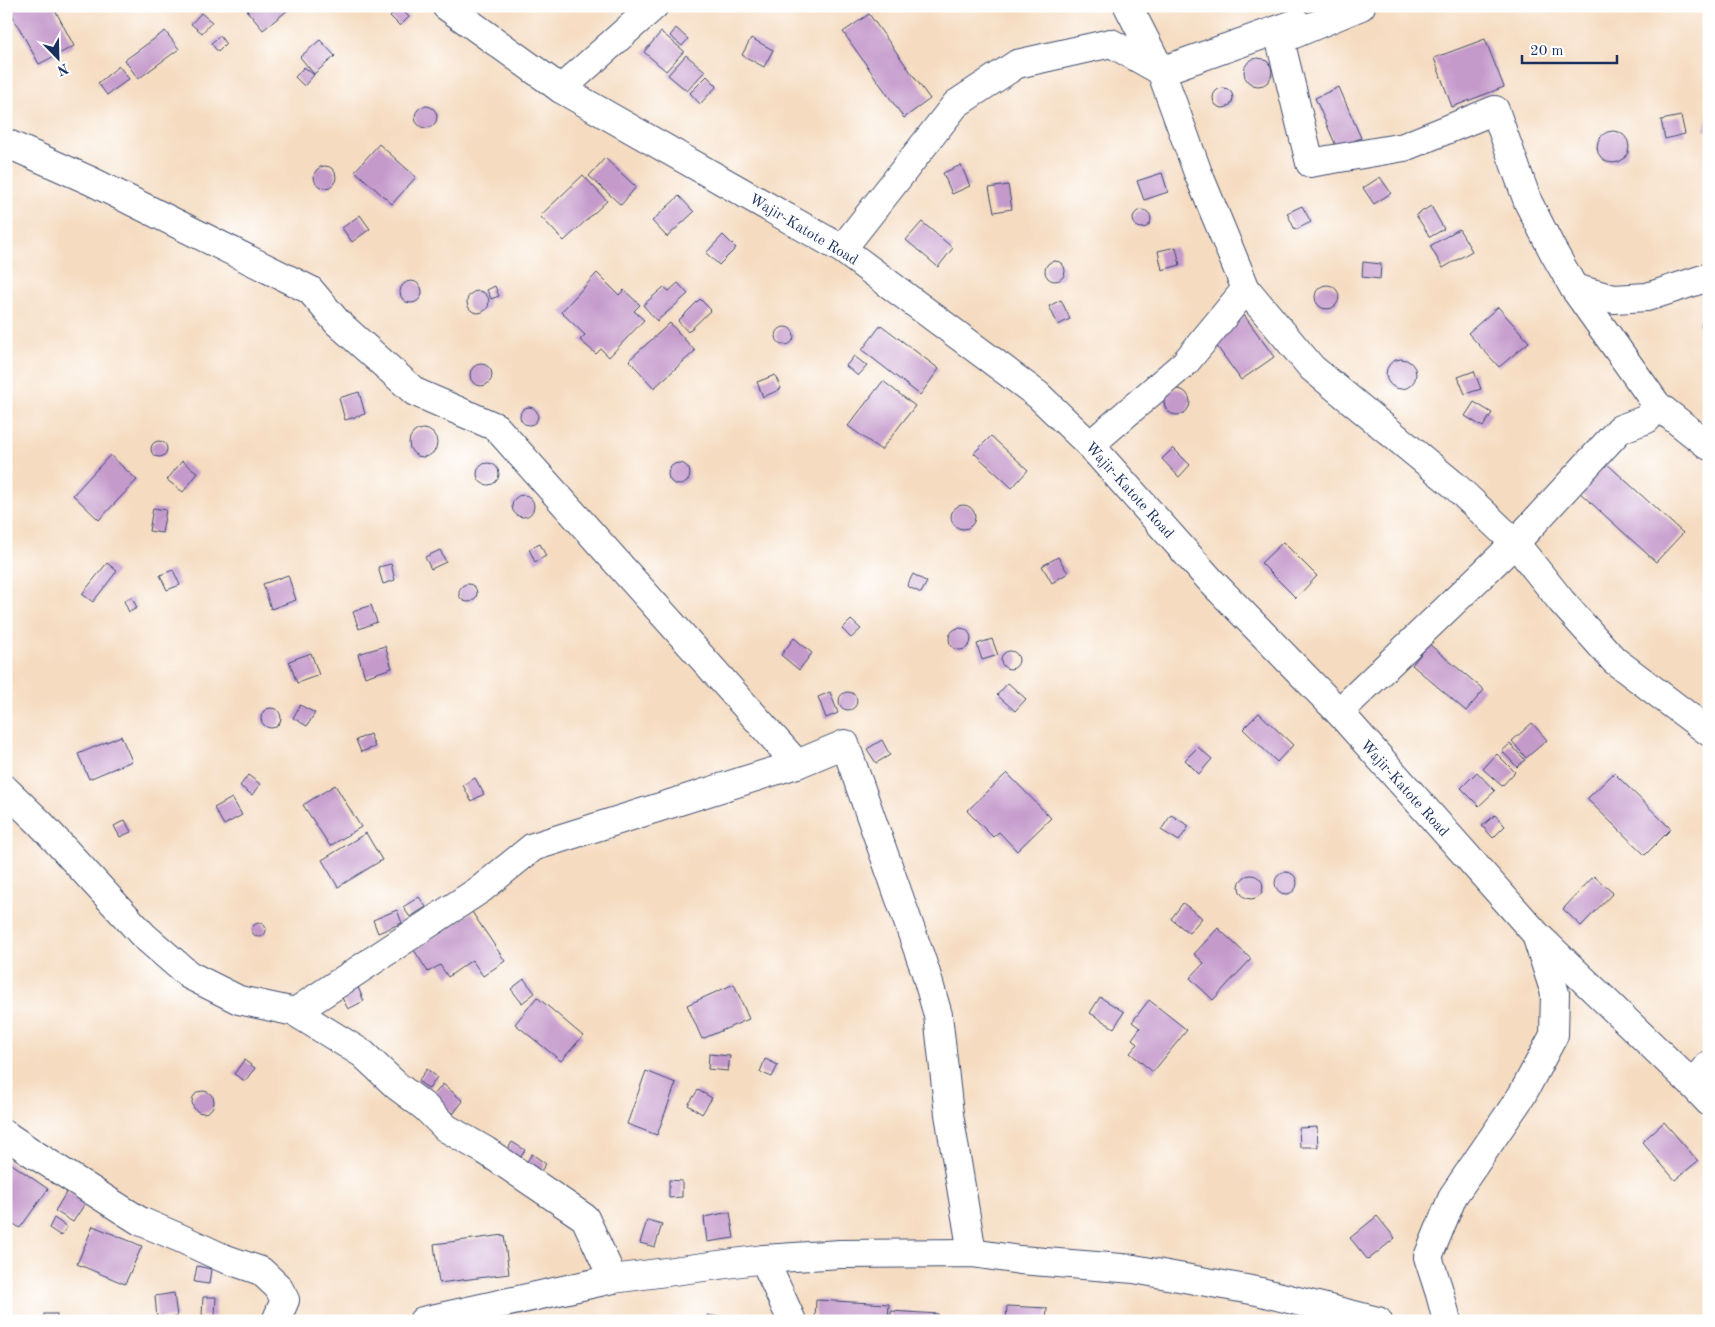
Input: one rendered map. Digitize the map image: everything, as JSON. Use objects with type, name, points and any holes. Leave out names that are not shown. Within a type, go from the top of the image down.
[{"type":"street","name":"Wajir-Katote Road","points":[[446,6],[561,89],[842,249],[1038,395],[1090,445],[1212,582],[1339,712],[1536,934],[1704,1084]]},
{"type":"street","points":[[561,89],[654,6]]},
{"type":"street","points":[[1128,6],[1161,70],[1198,173],[1246,289],[1312,368],[1454,485],[1515,543],[1562,602],[1614,660],[1709,732]]},
{"type":"street","points":[[842,249],[956,104],[1017,64],[1111,43],[1161,70],[1346,6]]},
{"type":"street","points":[[1361,6],[1280,40],[1310,163],[1404,146],[1495,110],[1528,202],[1574,288],[1657,405],[1709,446]]},
{"type":"street","points":[[6,143],[91,181],[310,290],[337,322],[415,392],[496,427],[797,764]]},
{"type":"street","points":[[1574,288],[1614,299],[1648,297],[1709,277]]},
{"type":"street","points":[[1090,445],[1185,363],[1246,289]]},
{"type":"street","points":[[1339,712],[1515,543],[1620,429],[1647,419],[1657,405]]},
{"type":"street","points":[[296,1012],[481,889],[533,847],[797,764],[845,744],[925,970],[938,1015],[949,1114],[972,1253]]},
{"type":"street","points":[[6,790],[40,822],[143,935],[189,976],[239,1000],[296,1012],[363,1054],[397,1086],[425,1107],[446,1128],[486,1151],[585,1218],[614,1280]]},
{"type":"street","points":[[1447,1321],[1428,1257],[1453,1196],[1522,1095],[1554,1035],[1555,993],[1536,934]]},
{"type":"street","points":[[6,1134],[34,1154],[140,1221],[223,1258],[261,1271],[278,1287],[285,1300],[276,1321]]},
{"type":"street","points":[[423,1321],[614,1280],[764,1259],[840,1254],[972,1253],[1020,1260],[1134,1269],[1257,1291],[1378,1321]]},
{"type":"street","points":[[764,1259],[792,1321]]},
{"type":"building","points":[[7,6],[62,6],[55,10],[74,46],[39,64]]},
{"type":"building","points":[[253,6],[293,6],[263,30],[247,11]]},
{"type":"building","points":[[399,7],[409,17],[400,26],[390,16]]},
{"type":"building","points":[[201,13],[212,22],[202,33],[191,24]]},
{"type":"building","points":[[869,14],[930,99],[904,118],[843,32]]},
{"type":"building","points":[[676,28],[688,39],[682,46],[670,36]]},
{"type":"building","points":[[165,31],[179,49],[138,79],[125,60]]},
{"type":"building","points":[[661,32],[684,51],[666,71],[644,52]]},
{"type":"building","points":[[220,36],[226,44],[218,52],[211,43]]},
{"type":"building","points":[[751,38],[773,50],[764,67],[742,55]]},
{"type":"building","points":[[1485,39],[1504,87],[1452,107],[1434,58]]},
{"type":"building","points":[[320,40],[335,56],[314,74],[300,57]]},
{"type":"building","points":[[686,55],[705,71],[687,91],[668,75]]},
{"type":"building","points":[[1258,58],[1268,62],[1272,72],[1268,82],[1258,86],[1248,82],[1244,72],[1248,62]]},
{"type":"building","points":[[119,66],[129,79],[107,95],[98,83]]},
{"type":"building","points":[[304,67],[314,75],[304,86],[295,77]]},
{"type":"building","points":[[707,76],[717,86],[700,104],[690,93]]},
{"type":"building","points":[[1339,87],[1361,138],[1337,148],[1315,98]]},
{"type":"building","points":[[1219,88],[1227,88],[1233,94],[1233,102],[1227,108],[1219,108],[1213,102],[1213,94]]},
{"type":"building","points":[[426,106],[434,109],[437,117],[434,125],[426,128],[418,125],[415,117],[418,109]]},
{"type":"building","points":[[1681,116],[1685,134],[1665,139],[1661,120]]},
{"type":"building","points":[[1709,116],[1709,131],[1704,130]]},
{"type":"building","points":[[1613,131],[1624,136],[1629,147],[1624,158],[1613,163],[1602,158],[1597,147],[1602,136]]},
{"type":"building","points":[[379,144],[416,177],[392,204],[355,171]]},
{"type":"building","points":[[605,158],[636,187],[621,205],[589,176]]},
{"type":"building","points":[[961,165],[970,186],[952,194],[943,173]]},
{"type":"building","points":[[325,166],[333,169],[336,177],[333,185],[325,188],[317,185],[314,177],[317,169]]},
{"type":"building","points":[[1162,173],[1168,192],[1144,200],[1137,181]]},
{"type":"building","points":[[583,175],[607,201],[564,241],[540,216]]},
{"type":"building","points":[[1380,177],[1391,193],[1374,204],[1363,188]]},
{"type":"building","points":[[1008,185],[1012,209],[994,212],[989,188]]},
{"type":"building","points":[[679,196],[694,212],[667,237],[652,221]]},
{"type":"building","points":[[1302,206],[1311,222],[1295,230],[1287,213]]},
{"type":"building","points":[[1431,206],[1444,229],[1430,237],[1416,215]]},
{"type":"building","points":[[1142,210],[1150,215],[1151,219],[1146,227],[1142,228],[1134,223],[1133,219],[1138,211]]},
{"type":"building","points":[[360,215],[370,229],[352,242],[342,228]]},
{"type":"building","points":[[922,222],[953,248],[938,267],[906,240]]},
{"type":"building","points":[[1459,229],[1472,251],[1443,268],[1430,246]]},
{"type":"building","points":[[723,235],[736,248],[719,265],[706,253]]},
{"type":"building","points":[[1176,247],[1180,265],[1162,270],[1158,251]]},
{"type":"building","points":[[1055,261],[1062,264],[1065,271],[1062,278],[1055,281],[1048,278],[1045,271],[1048,264]]},
{"type":"building","points":[[1363,262],[1381,264],[1380,279],[1362,277]]},
{"type":"building","points":[[597,273],[619,295],[624,290],[640,305],[634,311],[644,320],[609,357],[601,349],[596,354],[580,340],[585,335],[561,312]]},
{"type":"building","points":[[411,281],[419,284],[422,292],[419,300],[411,303],[403,300],[400,292],[403,284]]},
{"type":"building","points":[[678,283],[688,294],[657,321],[643,305],[664,287],[669,291]]},
{"type":"building","points":[[1327,285],[1332,286],[1338,292],[1338,302],[1332,308],[1327,309],[1322,308],[1316,302],[1315,297],[1316,292],[1322,286]]},
{"type":"building","points":[[495,286],[499,296],[491,299],[487,290]]},
{"type":"building","points":[[478,291],[486,294],[489,302],[486,310],[478,313],[470,310],[467,302],[470,294]]},
{"type":"building","points":[[700,299],[711,310],[688,332],[678,321]]},
{"type":"building","points":[[1061,300],[1070,319],[1058,325],[1049,306]]},
{"type":"building","points":[[1498,307],[1529,342],[1499,367],[1468,333]]},
{"type":"building","points":[[1709,312],[1709,338],[1704,334],[1701,326],[1703,317]]},
{"type":"building","points":[[1244,315],[1274,357],[1241,380],[1211,338]]},
{"type":"building","points":[[670,323],[695,351],[654,388],[629,360]]},
{"type":"building","points":[[881,325],[939,369],[920,395],[862,350]]},
{"type":"building","points":[[785,327],[791,330],[794,336],[791,342],[785,345],[779,342],[776,336],[779,330]]},
{"type":"building","points":[[854,356],[867,366],[858,376],[846,366]]},
{"type":"building","points":[[1401,359],[1407,360],[1415,368],[1415,380],[1407,388],[1401,389],[1395,388],[1387,380],[1386,374],[1387,368],[1395,360]]},
{"type":"building","points":[[481,364],[489,367],[492,375],[489,383],[481,386],[473,383],[470,375],[473,367]]},
{"type":"building","points":[[1474,371],[1481,389],[1465,394],[1458,377]]},
{"type":"building","points":[[775,375],[781,389],[763,397],[757,382]]},
{"type":"building","points":[[883,381],[915,406],[881,450],[848,426]]},
{"type":"building","points":[[1177,389],[1186,393],[1190,402],[1186,411],[1177,415],[1168,411],[1164,402],[1168,393]]},
{"type":"building","points":[[359,392],[365,414],[345,420],[339,398]]},
{"type":"building","points":[[1474,402],[1492,413],[1483,427],[1465,416]]},
{"type":"building","points":[[525,407],[533,407],[538,412],[536,423],[525,425],[520,420],[520,412]]},
{"type":"building","points":[[423,429],[433,433],[437,443],[433,453],[423,457],[413,453],[409,443],[413,433]]},
{"type":"building","points":[[991,436],[1028,470],[1012,488],[974,453]]},
{"type":"building","points":[[156,441],[162,441],[167,446],[165,455],[156,457],[151,452],[151,446]]},
{"type":"building","points":[[1173,448],[1190,465],[1179,477],[1162,459]]},
{"type":"building","points":[[110,455],[137,480],[99,520],[73,495]]},
{"type":"building","points":[[182,461],[198,473],[183,492],[167,480]]},
{"type":"building","points":[[1605,462],[1683,533],[1656,562],[1578,491]]},
{"type":"building","points":[[488,463],[496,466],[499,474],[496,482],[488,485],[480,482],[477,474],[480,466]]},
{"type":"building","points":[[679,463],[687,466],[690,474],[687,482],[679,485],[671,482],[668,474],[671,466]]},
{"type":"building","points":[[523,495],[531,498],[534,506],[531,514],[523,517],[515,514],[512,506],[515,498]]},
{"type":"building","points":[[963,505],[971,509],[975,517],[971,525],[963,529],[955,525],[951,517],[955,509]]},
{"type":"building","points":[[153,508],[166,510],[162,533],[149,531]]},
{"type":"building","points":[[1283,542],[1317,576],[1296,598],[1261,563]]},
{"type":"building","points":[[540,544],[546,556],[535,562],[529,549]]},
{"type":"building","points":[[440,550],[446,562],[431,569],[425,557]]},
{"type":"building","points":[[1058,557],[1068,573],[1052,583],[1042,566]]},
{"type":"building","points":[[107,563],[117,571],[93,602],[82,594]]},
{"type":"building","points":[[391,564],[395,580],[383,584],[378,567]]},
{"type":"building","points":[[173,570],[180,585],[167,590],[160,575]]},
{"type":"building","points":[[913,574],[927,582],[921,593],[907,586]]},
{"type":"building","points":[[288,575],[296,600],[271,609],[263,584]]},
{"type":"building","points":[[468,584],[474,587],[477,593],[474,599],[468,602],[462,599],[459,593],[462,587]]},
{"type":"building","points":[[132,597],[137,608],[129,612],[124,601]]},
{"type":"building","points":[[371,605],[377,622],[359,629],[353,612]]},
{"type":"building","points":[[851,620],[861,629],[851,638],[842,629]]},
{"type":"building","points":[[960,628],[968,631],[971,639],[968,647],[960,650],[952,647],[949,639],[952,631]]},
{"type":"building","points":[[794,638],[812,653],[799,670],[781,655]]},
{"type":"building","points":[[992,639],[998,655],[982,660],[977,644]]},
{"type":"building","points":[[1429,644],[1484,690],[1466,711],[1412,665]]},
{"type":"building","points":[[385,646],[392,668],[365,677],[358,654]]},
{"type":"building","points":[[1010,651],[1016,654],[1019,660],[1016,666],[1010,669],[1004,666],[1001,660],[1004,654]]},
{"type":"building","points":[[311,653],[319,675],[297,683],[289,661]]},
{"type":"building","points":[[1008,683],[1026,699],[1015,711],[997,695]]},
{"type":"building","points":[[830,692],[838,713],[826,718],[818,697]]},
{"type":"building","points":[[848,692],[854,695],[857,701],[854,707],[848,710],[842,707],[839,701],[842,695]]},
{"type":"building","points":[[300,705],[315,713],[307,726],[293,718]]},
{"type":"building","points":[[271,708],[278,711],[281,718],[278,725],[271,728],[264,725],[261,718],[264,711]]},
{"type":"building","points":[[1259,713],[1293,745],[1277,762],[1243,729]]},
{"type":"building","points":[[1532,723],[1547,740],[1526,758],[1512,741]]},
{"type":"building","points":[[370,734],[375,747],[361,752],[356,740]]},
{"type":"building","points":[[121,736],[132,761],[89,779],[78,754]]},
{"type":"building","points":[[882,740],[890,755],[876,763],[867,749]]},
{"type":"building","points":[[1510,744],[1525,760],[1517,767],[1502,751]]},
{"type":"building","points":[[1198,747],[1212,759],[1199,774],[1185,760]]},
{"type":"building","points":[[1497,754],[1515,772],[1502,786],[1483,769]]},
{"type":"building","points":[[1477,772],[1495,791],[1479,806],[1461,788]]},
{"type":"building","points":[[1007,773],[1051,818],[1017,851],[999,832],[993,837],[967,811]]},
{"type":"building","points":[[1614,773],[1671,829],[1645,855],[1587,799]]},
{"type":"building","points":[[248,775],[260,784],[252,795],[240,786]]},
{"type":"building","points":[[475,778],[484,794],[471,801],[463,785]]},
{"type":"building","points":[[335,785],[361,827],[330,846],[303,805]]},
{"type":"building","points":[[232,798],[242,815],[224,825],[214,808]]},
{"type":"building","points":[[1171,815],[1189,826],[1179,841],[1161,830]]},
{"type":"building","points":[[1495,815],[1505,826],[1493,838],[1482,826]]},
{"type":"building","points":[[125,820],[131,832],[120,837],[114,826]]},
{"type":"building","points":[[366,833],[382,860],[338,887],[322,860]]},
{"type":"building","points":[[1286,872],[1296,879],[1297,883],[1290,893],[1286,894],[1276,887],[1275,883],[1282,873]]},
{"type":"building","points":[[1251,875],[1256,876],[1262,882],[1262,892],[1256,898],[1251,899],[1246,898],[1240,892],[1239,887],[1240,882],[1246,876]]},
{"type":"building","points":[[1594,876],[1613,893],[1581,926],[1563,909]]},
{"type":"building","points":[[419,897],[426,907],[410,917],[403,907]]},
{"type":"building","points":[[1183,903],[1202,918],[1189,933],[1171,919]]},
{"type":"building","points":[[397,910],[402,923],[378,933],[373,920]]},
{"type":"building","points":[[472,912],[505,961],[483,976],[472,960],[448,977],[440,965],[428,972],[414,950]]},
{"type":"building","points":[[256,923],[262,923],[266,930],[262,937],[256,937],[252,933],[252,927]]},
{"type":"building","points":[[1218,928],[1251,959],[1213,1000],[1190,978],[1204,963],[1194,954]]},
{"type":"building","points":[[524,979],[535,993],[522,1003],[511,989]]},
{"type":"building","points":[[734,984],[749,1019],[702,1039],[687,1005]]},
{"type":"building","points":[[357,985],[364,1001],[348,1009],[340,994]]},
{"type":"building","points":[[537,997],[583,1036],[561,1061],[515,1024]]},
{"type":"building","points":[[1100,997],[1124,1012],[1114,1028],[1090,1013]]},
{"type":"building","points":[[1149,1000],[1187,1030],[1153,1072],[1130,1053],[1138,1044],[1132,1039],[1140,1028],[1132,1022]]},
{"type":"building","points":[[709,1054],[730,1056],[728,1071],[708,1069]]},
{"type":"building","points":[[765,1059],[778,1065],[772,1077],[760,1072]]},
{"type":"building","points":[[244,1060],[255,1068],[245,1081],[234,1074]]},
{"type":"building","points":[[427,1069],[437,1077],[429,1089],[418,1081]]},
{"type":"building","points":[[646,1071],[676,1083],[657,1135],[627,1124]]},
{"type":"building","points":[[443,1084],[463,1101],[453,1114],[433,1096]]},
{"type":"building","points":[[698,1090],[712,1098],[702,1114],[688,1105]]},
{"type":"building","points":[[203,1091],[211,1094],[214,1102],[211,1110],[203,1113],[195,1110],[192,1102],[195,1094]]},
{"type":"building","points":[[1664,1122],[1698,1161],[1675,1180],[1642,1142]]},
{"type":"building","points":[[1317,1127],[1318,1147],[1300,1147],[1299,1128]]},
{"type":"building","points":[[512,1142],[525,1150],[519,1160],[506,1153]]},
{"type":"building","points":[[532,1154],[546,1164],[538,1175],[524,1166]]},
{"type":"building","points":[[6,1160],[48,1189],[20,1228],[6,1219]]},
{"type":"building","points":[[669,1180],[682,1181],[682,1197],[669,1198]]},
{"type":"building","points":[[67,1191],[86,1202],[73,1222],[55,1211]]},
{"type":"building","points":[[730,1212],[734,1238],[707,1242],[704,1217]]},
{"type":"building","points":[[1377,1216],[1395,1238],[1368,1260],[1350,1238]]},
{"type":"building","points":[[54,1218],[67,1227],[61,1236],[49,1228]]},
{"type":"building","points":[[647,1220],[662,1224],[655,1247],[640,1243]]},
{"type":"building","points":[[93,1226],[142,1246],[125,1284],[77,1264]]},
{"type":"building","points":[[504,1235],[509,1274],[439,1283],[434,1244]]},
{"type":"building","points":[[197,1266],[211,1269],[209,1284],[194,1282]]},
{"type":"building","points":[[174,1293],[177,1317],[157,1319],[155,1296]]},
{"type":"building","points":[[203,1297],[216,1297],[215,1317],[202,1316]]},
{"type":"building","points":[[816,1300],[889,1304],[888,1321],[815,1321]]},
{"type":"building","points":[[1007,1306],[1047,1308],[1046,1321],[1006,1321]]},
{"type":"building","points":[[891,1311],[938,1314],[938,1321],[891,1321]]},
{"type":"building","points":[[44,1314],[57,1314],[57,1321],[44,1321]]},
{"type":"building","points":[[707,1315],[726,1318],[726,1321],[706,1321]]}]
